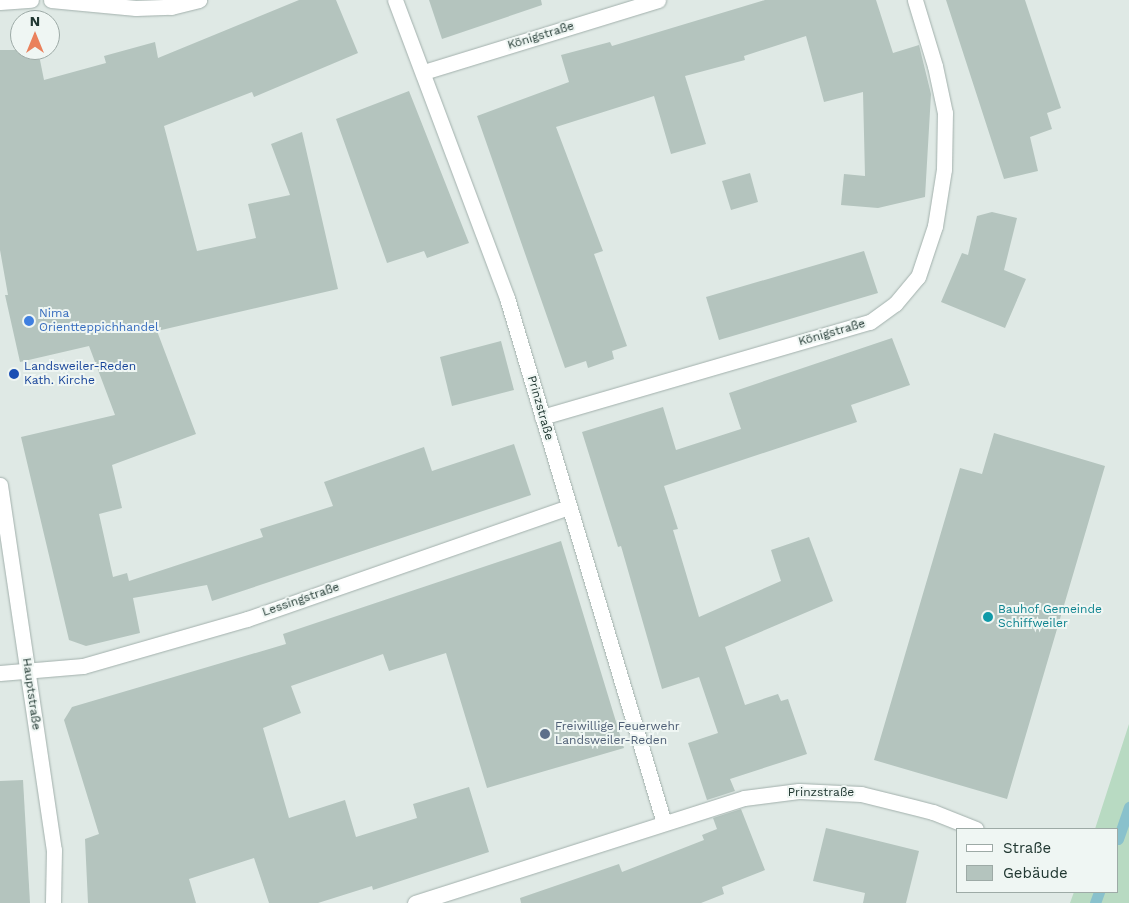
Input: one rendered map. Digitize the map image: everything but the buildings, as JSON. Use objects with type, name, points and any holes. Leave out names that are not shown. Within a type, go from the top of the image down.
[{"type":"street","points":[[0,2],[31,0]]},
{"type":"street","points":[[51,0],[136,8],[171,7],[199,0]]},
{"type":"street","name":"Prinzstraße","points":[[395,0],[424,72],[507,298],[664,823]]},
{"type":"street","name":"Königstraße","points":[[424,72],[658,0]]},
{"type":"street","name":"Königstraße","points":[[542,417],[870,322],[896,304],[918,278],[935,226],[944,169],[945,113],[935,66],[915,0]]},
{"type":"street","name":"Hauptstraße","points":[[0,485],[54,850],[53,903]]},
{"type":"street","name":"Lessingstraße","points":[[0,673],[28,673],[83,666],[246,619],[569,507]]},
{"type":"street","name":"Prinzstraße","points":[[415,903],[744,798],[799,791],[861,794],[933,812],[973,828]]},
{"type":"green space","points":[[1129,724],[1129,903],[1070,903],[1074,893],[1119,893],[1119,828],[1095,828]]},
{"type":"waterway","points":[[1119,836],[1129,807]]},
{"type":"waterway","points":[[1095,903],[1099,893]]},
{"type":"place","name":"Nima Orientteppichhandel","points":[[29,321]]},
{"type":"place","name":"Landsweiler-Reden Kath. Kirche","points":[[14,374]]},
{"type":"place","name":"Bauhof Gemeinde Schiffweiler","points":[[988,617]]},
{"type":"place","name":"Freiwillige Feuerwehr Landsweiler-Reden","points":[[545,734]]}]
